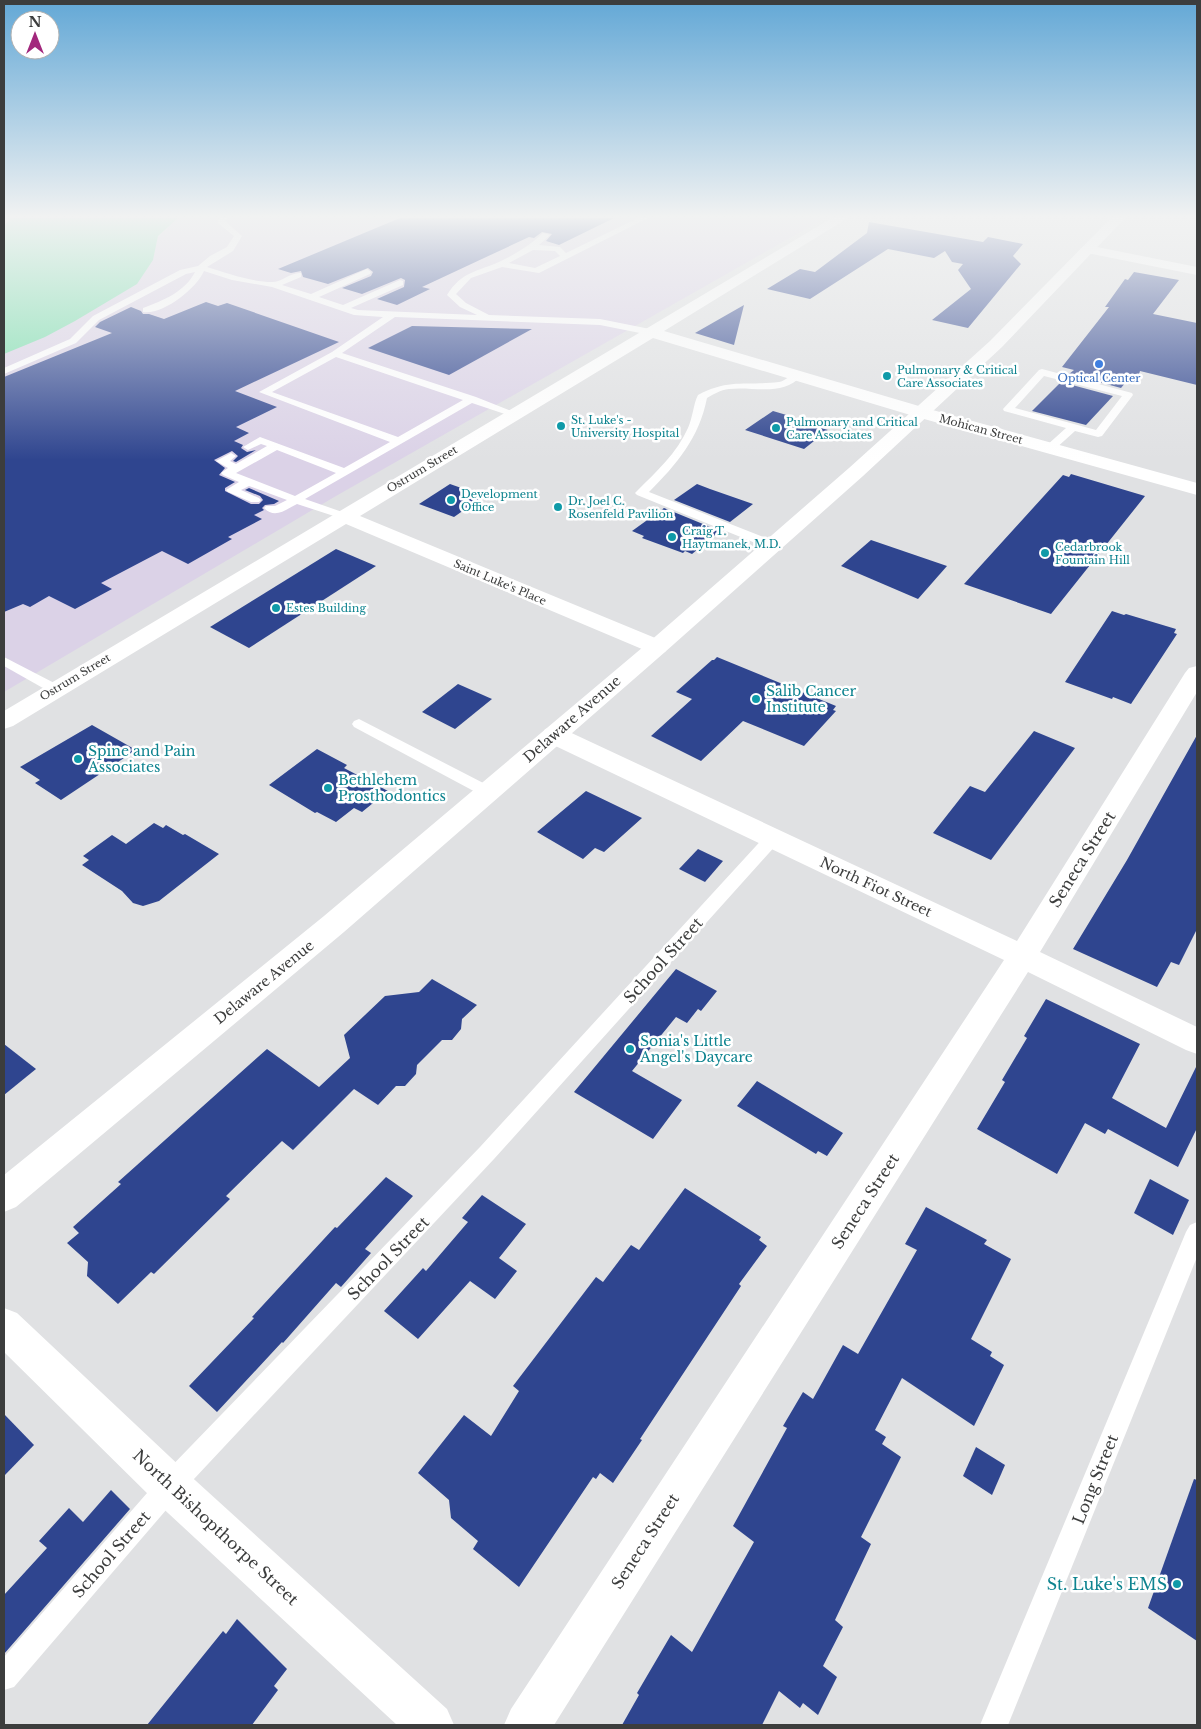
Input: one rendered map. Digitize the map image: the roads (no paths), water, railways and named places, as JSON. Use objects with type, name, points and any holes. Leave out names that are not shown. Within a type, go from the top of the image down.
[{"type":"street","name":"Ostrum Street","points":[[4,721],[706,299]]},
{"type":"street","name":"Delaware Avenue","points":[[4,1196],[334,924],[657,647],[923,413],[996,344],[1039,299]]},
{"type":"street","name":"Mohican Street","points":[[650,332],[923,413],[1197,489]]},
{"type":"street","name":"Saint Luke's Place","points":[[344,516],[657,647]]},
{"type":"street","name":"Seneca Street","points":[[527,1725],[1023,956],[1197,673]]},
{"type":"street","name":"North Fiot Street","points":[[554,735],[1023,956],[1197,1041]]},
{"type":"street","name":"North Bishopthorpe Street","points":[[4,1326],[72,1394],[170,1486],[431,1725]]},
{"type":"lane","points":[[4,371],[73,341],[96,318],[133,299]]},
{"type":"lane","points":[[146,310],[167,303],[173,299]]},
{"type":"lane","points":[[317,299],[357,313],[600,322],[650,332]]},
{"type":"lane","points":[[344,308],[364,299]]},
{"type":"lane","points":[[455,299],[463,305],[492,318]]},
{"type":"lane","points":[[392,315],[335,354],[264,392],[398,441]]},
{"type":"lane","points":[[335,354],[514,414]]},
{"type":"lane","points":[[1042,372],[1128,395],[1098,434],[1073,428],[1008,409],[1042,372]]},
{"type":"lane","points":[[772,545],[641,493],[676,459],[690,437],[698,418],[702,397],[716,389],[730,386],[784,385],[796,376]]},
{"type":"lane","points":[[270,508],[276,510],[296,500],[472,399]]},
{"type":"lane","points":[[1050,448],[1073,428]]},
{"type":"lane","points":[[248,447],[260,440],[344,472]]},
{"type":"lane","points":[[276,446],[227,473],[296,500],[344,516]]},
{"type":"lane","points":[[231,456],[221,461],[237,468]]},
{"type":"lane","points":[[249,481],[232,490],[254,500]]},
{"type":"lane","points":[[4,661],[56,689]]},
{"type":"lane","points":[[359,724],[488,792]]},
{"type":"lane","name":"School Street","points":[[4,1677],[170,1486],[487,1153],[772,839]]},
{"type":"lane","name":"Long Street","points":[[994,1725],[1197,1232]]},
{"type":"place","name":"Optical Center","points":[[1099,364]]},
{"type":"place","name":"Pulmonary & Critical Care Associates","points":[[887,376]]},
{"type":"place","name":"St. Luke's - University Hospital","points":[[561,426]]},
{"type":"place","name":"Pulmonary and Critical Care Associates","points":[[776,428]]},
{"type":"place","name":"Development Office","points":[[451,500]]},
{"type":"place","name":"Dr. Joel C. Rosenfeld Pavilion","points":[[558,507]]},
{"type":"place","name":"Craig T. Haytmanek, M.D.","points":[[672,537]]},
{"type":"place","name":"Cedarbrook Fountain Hill","points":[[1045,553]]},
{"type":"place","name":"Estes Building","points":[[276,608]]},
{"type":"place","name":"Salib Cancer Institute","points":[[756,699]]},
{"type":"place","name":"Spine and Pain Associates","points":[[78,759]]},
{"type":"place","name":"Bethlehem Prosthodontics","points":[[328,788]]},
{"type":"place","name":"Sonia's Little Angel's Daycare","points":[[630,1049]]},
{"type":"place","name":"St. Luke's EMS","points":[[1177,1584]]}]
